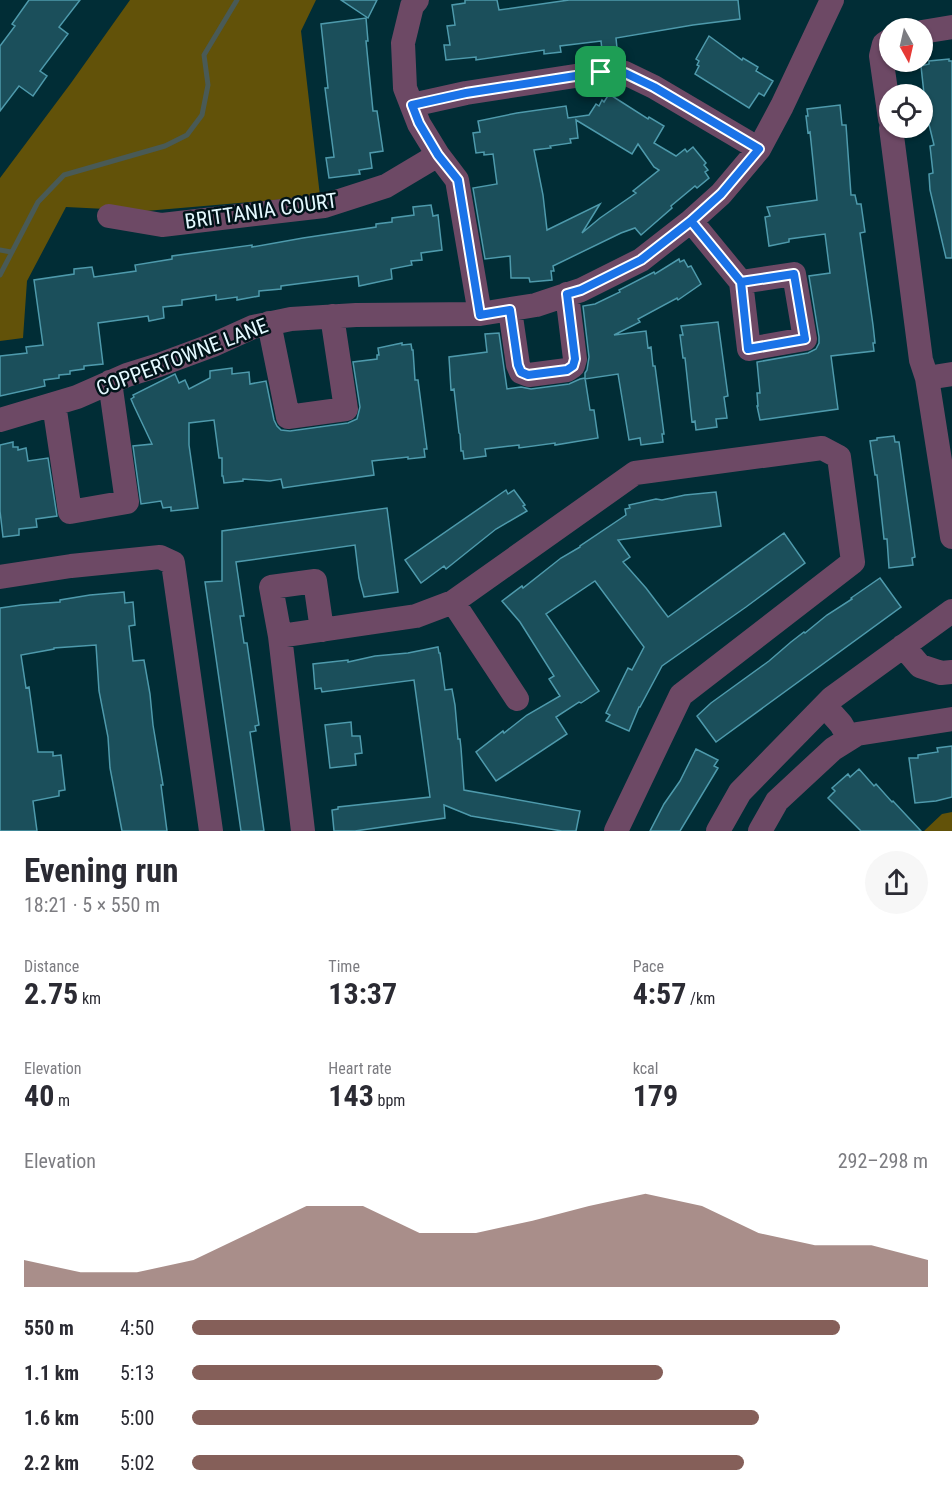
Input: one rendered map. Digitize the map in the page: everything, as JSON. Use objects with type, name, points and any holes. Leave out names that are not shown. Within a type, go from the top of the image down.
[{"type":"street","points":[[417,0],[412,6],[403,43],[405,88],[419,123],[438,155],[458,180],[480,315]]},
{"type":"street","name":"COPPERTOWNE LANE","points":[[0,420],[76,397],[127,375],[269,323],[291,319],[356,315],[480,315],[536,306],[581,290],[641,260],[721,194],[759,149],[832,0]]},
{"type":"street","points":[[933,30],[952,27]]},
{"type":"street","points":[[412,105],[466,93],[601,72],[625,73],[654,87],[759,149]]},
{"type":"street","points":[[892,138],[921,360],[927,378],[952,537]]},
{"type":"street","name":"BRITTANIA COURT","points":[[110,216],[162,225],[324,206],[386,186],[438,155]]},
{"type":"street","points":[[691,221],[741,282]]},
{"type":"street","points":[[510,310],[521,372],[528,375],[567,370],[573,366],[575,359],[567,294]]},
{"type":"street","points":[[269,323],[288,417],[346,409],[332,316]]},
{"type":"street","points":[[927,378],[952,374]]},
{"type":"street","points":[[54,404],[70,512],[128,502],[110,382]]},
{"type":"street","points":[[280,636],[416,616],[453,602],[635,473],[822,448],[839,457],[853,562],[681,695],[616,831]]},
{"type":"street","points":[[0,577],[71,566],[160,557],[173,563],[212,831]]},
{"type":"street","points":[[303,831],[280,636],[271,587],[315,581],[322,630]]},
{"type":"street","points":[[453,602],[517,699]]},
{"type":"street","points":[[718,831],[740,792],[832,698],[952,611]]},
{"type":"street","points":[[903,646],[920,666],[946,672]]},
{"type":"street","points":[[825,706],[841,724],[849,738]]},
{"type":"street","points":[[760,831],[777,801],[833,749],[849,738],[857,734],[952,719]]},
{"type":"shaded area","points":[[130,0],[316,0],[301,31],[320,196],[146,211],[66,207],[27,281],[23,338],[0,341],[0,178]]},
{"type":"shaded area","points":[[952,812],[952,831],[924,831],[942,814]]},
{"type":"building","points":[[29,0],[80,0],[59,27],[68,34],[40,71],[47,76],[33,96],[19,86],[0,111],[0,46],[15,26],[12,24]]},
{"type":"building","points":[[341,0],[377,0],[368,18]]},
{"type":"building","points":[[465,0],[497,0],[499,10],[569,0],[738,0],[740,19],[616,38],[617,48],[602,50],[601,41],[560,46],[561,52],[544,54],[544,50],[476,60],[476,57],[446,60],[444,45],[450,45],[447,26],[455,25],[452,5],[465,3]]},
{"type":"building","points":[[366,18],[373,111],[377,111],[383,151],[370,153],[372,168],[359,170],[360,174],[329,178],[326,158],[334,157],[325,88],[328,88],[321,24]]},
{"type":"building","points":[[709,36],[742,60],[743,58],[758,67],[756,71],[773,81],[764,96],[759,93],[749,108],[695,74],[699,66],[697,65],[699,61],[696,59]]},
{"type":"building","points":[[949,59],[952,61],[952,258],[946,258],[930,190],[929,174],[933,173],[930,146],[934,145],[933,84],[923,84],[922,72],[933,72],[933,61]]},
{"type":"building","points":[[609,94],[648,119],[649,117],[664,126],[654,143],[676,156],[685,149],[687,152],[693,147],[706,163],[704,165],[708,170],[705,172],[709,178],[697,188],[695,186],[671,206],[672,208],[641,235],[635,228],[553,266],[552,280],[530,282],[529,278],[511,278],[510,256],[485,259],[473,188],[497,184],[493,154],[476,153],[473,133],[480,132],[478,121],[566,106],[568,118],[589,115],[596,104],[599,106],[602,100],[604,102]],"holes":[[[576,120],[632,154],[638,144],[654,167],[659,170],[633,191],[636,193],[582,233],[600,204],[547,230],[534,150],[571,143],[570,139],[578,138]]]},
{"type":"building","points":[[840,105],[842,125],[846,125],[851,195],[855,195],[857,204],[861,204],[865,232],[860,233],[873,325],[874,351],[831,356],[838,409],[760,420],[757,406],[757,393],[760,393],[757,362],[808,353],[816,349],[819,337],[809,276],[830,273],[825,234],[789,239],[789,242],[769,246],[765,217],[770,216],[767,207],[817,200],[807,109]]},
{"type":"building","points":[[431,205],[433,216],[438,215],[442,250],[421,253],[422,260],[411,261],[412,265],[391,269],[392,279],[359,286],[358,276],[281,286],[281,289],[259,291],[259,296],[237,300],[237,297],[216,300],[216,295],[182,300],[182,305],[163,307],[164,318],[149,321],[148,316],[98,323],[103,364],[84,366],[84,369],[59,375],[59,378],[44,380],[45,386],[0,396],[0,356],[27,353],[26,347],[43,345],[34,280],[74,274],[74,269],[92,267],[94,277],[136,271],[135,265],[172,259],[172,256],[252,245],[252,247],[376,227],[376,224],[392,222],[392,218],[414,215],[413,207]]},
{"type":"building","points":[[679,259],[680,262],[684,260],[688,267],[691,266],[701,284],[678,300],[677,298],[638,319],[640,322],[614,335],[646,331],[648,348],[651,347],[664,434],[662,434],[663,442],[641,445],[640,438],[629,440],[618,374],[585,379],[589,357],[583,306],[595,304],[620,292],[619,290],[654,272],[655,274]]},
{"type":"building","points":[[718,322],[728,396],[724,397],[727,418],[716,419],[717,427],[696,430],[695,421],[692,422],[685,358],[683,358],[680,335],[683,335],[681,326]]},
{"type":"building","points":[[499,333],[507,389],[521,387],[531,389],[569,384],[585,378],[590,410],[594,410],[598,438],[555,445],[555,443],[519,448],[519,445],[485,449],[486,456],[464,459],[463,451],[461,451],[454,389],[451,390],[449,357],[487,352],[485,334]]},
{"type":"building","points":[[402,343],[402,345],[411,344],[413,350],[415,380],[418,380],[427,449],[424,449],[425,457],[372,461],[374,475],[283,488],[281,479],[270,481],[243,479],[243,481],[224,483],[222,458],[219,458],[214,420],[189,423],[189,445],[198,508],[171,511],[171,507],[163,508],[161,501],[141,504],[133,446],[152,444],[131,399],[133,395],[175,374],[179,383],[185,380],[189,389],[210,378],[210,371],[232,368],[232,374],[249,372],[250,384],[266,381],[274,420],[281,430],[290,431],[348,423],[357,419],[360,407],[353,362],[377,359],[378,348]]},
{"type":"building","points":[[894,436],[895,442],[899,442],[915,557],[912,558],[913,565],[889,568],[887,539],[884,539],[877,475],[875,475],[870,441]]},
{"type":"building","points":[[13,442],[13,447],[18,447],[18,450],[26,448],[28,461],[48,458],[57,516],[36,519],[37,527],[19,529],[19,535],[3,537],[0,511],[0,445]]},
{"type":"building","points":[[506,490],[508,494],[514,490],[527,511],[496,529],[446,569],[444,566],[421,583],[405,560]]},
{"type":"building","points":[[716,492],[721,526],[618,540],[630,557],[623,562],[668,617],[784,533],[805,563],[662,666],[639,707],[629,731],[606,721],[610,715],[606,713],[628,668],[632,670],[644,647],[595,581],[546,614],[599,691],[556,717],[567,734],[496,781],[476,752],[527,715],[560,696],[549,679],[554,676],[520,622],[502,601],[626,515],[625,509],[630,508],[629,505],[656,499]]},
{"type":"building","points":[[387,508],[398,592],[364,597],[355,545],[236,562],[244,616],[240,616],[244,643],[247,643],[259,725],[255,726],[256,731],[250,732],[264,831],[241,831],[205,582],[222,581],[222,531]]},
{"type":"building","points":[[880,578],[901,607],[716,742],[697,716],[804,632]]},
{"type":"building","points":[[124,592],[125,603],[133,602],[135,625],[129,626],[133,661],[144,660],[163,785],[161,785],[167,831],[122,831],[99,691],[96,645],[54,648],[21,655],[26,688],[29,687],[38,752],[53,752],[53,756],[61,755],[65,790],[59,791],[59,796],[33,801],[37,831],[0,831],[0,608]]},
{"type":"building","points":[[438,647],[445,690],[452,689],[455,705],[464,790],[580,811],[576,831],[562,831],[471,816],[444,805],[445,818],[355,831],[334,831],[332,810],[338,807],[430,797],[414,680],[322,692],[321,688],[315,689],[313,664],[348,660],[348,662]]},
{"type":"building","points":[[351,722],[352,736],[360,736],[362,753],[355,754],[356,765],[330,768],[325,725]]},
{"type":"building","points":[[952,746],[952,797],[915,803],[909,758],[918,758],[918,755],[938,752],[937,748]]},
{"type":"building","points":[[696,749],[718,760],[714,766],[718,768],[680,831],[650,831],[664,804],[680,781]]},
{"type":"building","points":[[859,769],[921,831],[861,831],[828,798],[835,791],[832,788],[848,774],[850,777]]},
{"type":"waterway","points":[[0,275],[38,202],[64,175],[165,146],[187,135],[202,115],[208,85],[204,55],[237,0]]},
{"type":"waterway","points":[[0,250],[11,252]]},
{"type":"route","points":[[601,72],[466,93],[412,105],[419,123],[438,155],[458,180],[480,315],[510,310],[521,372],[528,375],[567,370],[573,366],[575,359],[567,294],[581,290],[641,260],[691,221],[741,282],[794,274],[805,339],[748,349],[741,282],[691,221],[721,194],[759,149],[654,87],[625,73],[601,72]]}]
